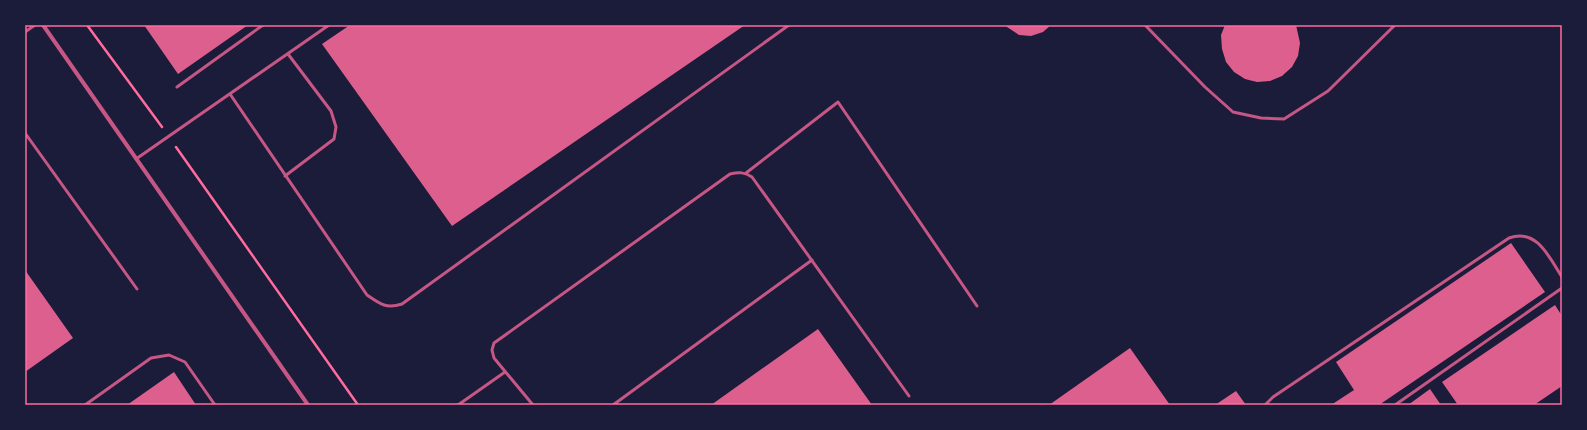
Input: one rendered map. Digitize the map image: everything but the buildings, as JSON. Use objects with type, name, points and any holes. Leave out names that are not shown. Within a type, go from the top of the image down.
[{"type":"street","points":[[43,25],[308,405]]},
{"type":"lane","points":[[25,32],[35,25]]},
{"type":"lane","points":[[177,87],[263,25]]},
{"type":"lane","points":[[136,159],[329,25]]},
{"type":"lane","points":[[230,94],[367,295],[379,303],[391,307],[402,304],[789,25]]},
{"type":"lane","points":[[1145,25],[1205,87],[1233,112],[1261,118],[1284,119],[1328,91],[1395,25]]},
{"type":"lane","points":[[285,176],[334,139],[336,127],[331,111],[288,54]]},
{"type":"lane","points":[[746,173],[838,102],[977,306]]},
{"type":"lane","points":[[25,133],[137,289]]},
{"type":"lane","points":[[533,405],[494,358],[492,350],[494,343],[730,174],[738,172],[746,173],[752,177],[909,396]]},
{"type":"lane","points":[[1265,405],[1273,397],[1509,238],[1517,235],[1525,235],[1534,239],[1542,247],[1562,277]]},
{"type":"lane","points":[[613,405],[812,260]]},
{"type":"lane","points":[[1395,405],[1562,288]]},
{"type":"lane","points":[[85,405],[151,358],[169,355],[185,362],[215,405]]},
{"type":"lane","points":[[458,405],[505,372]]},
{"type":"path","points":[[88,25],[358,405]]}]
